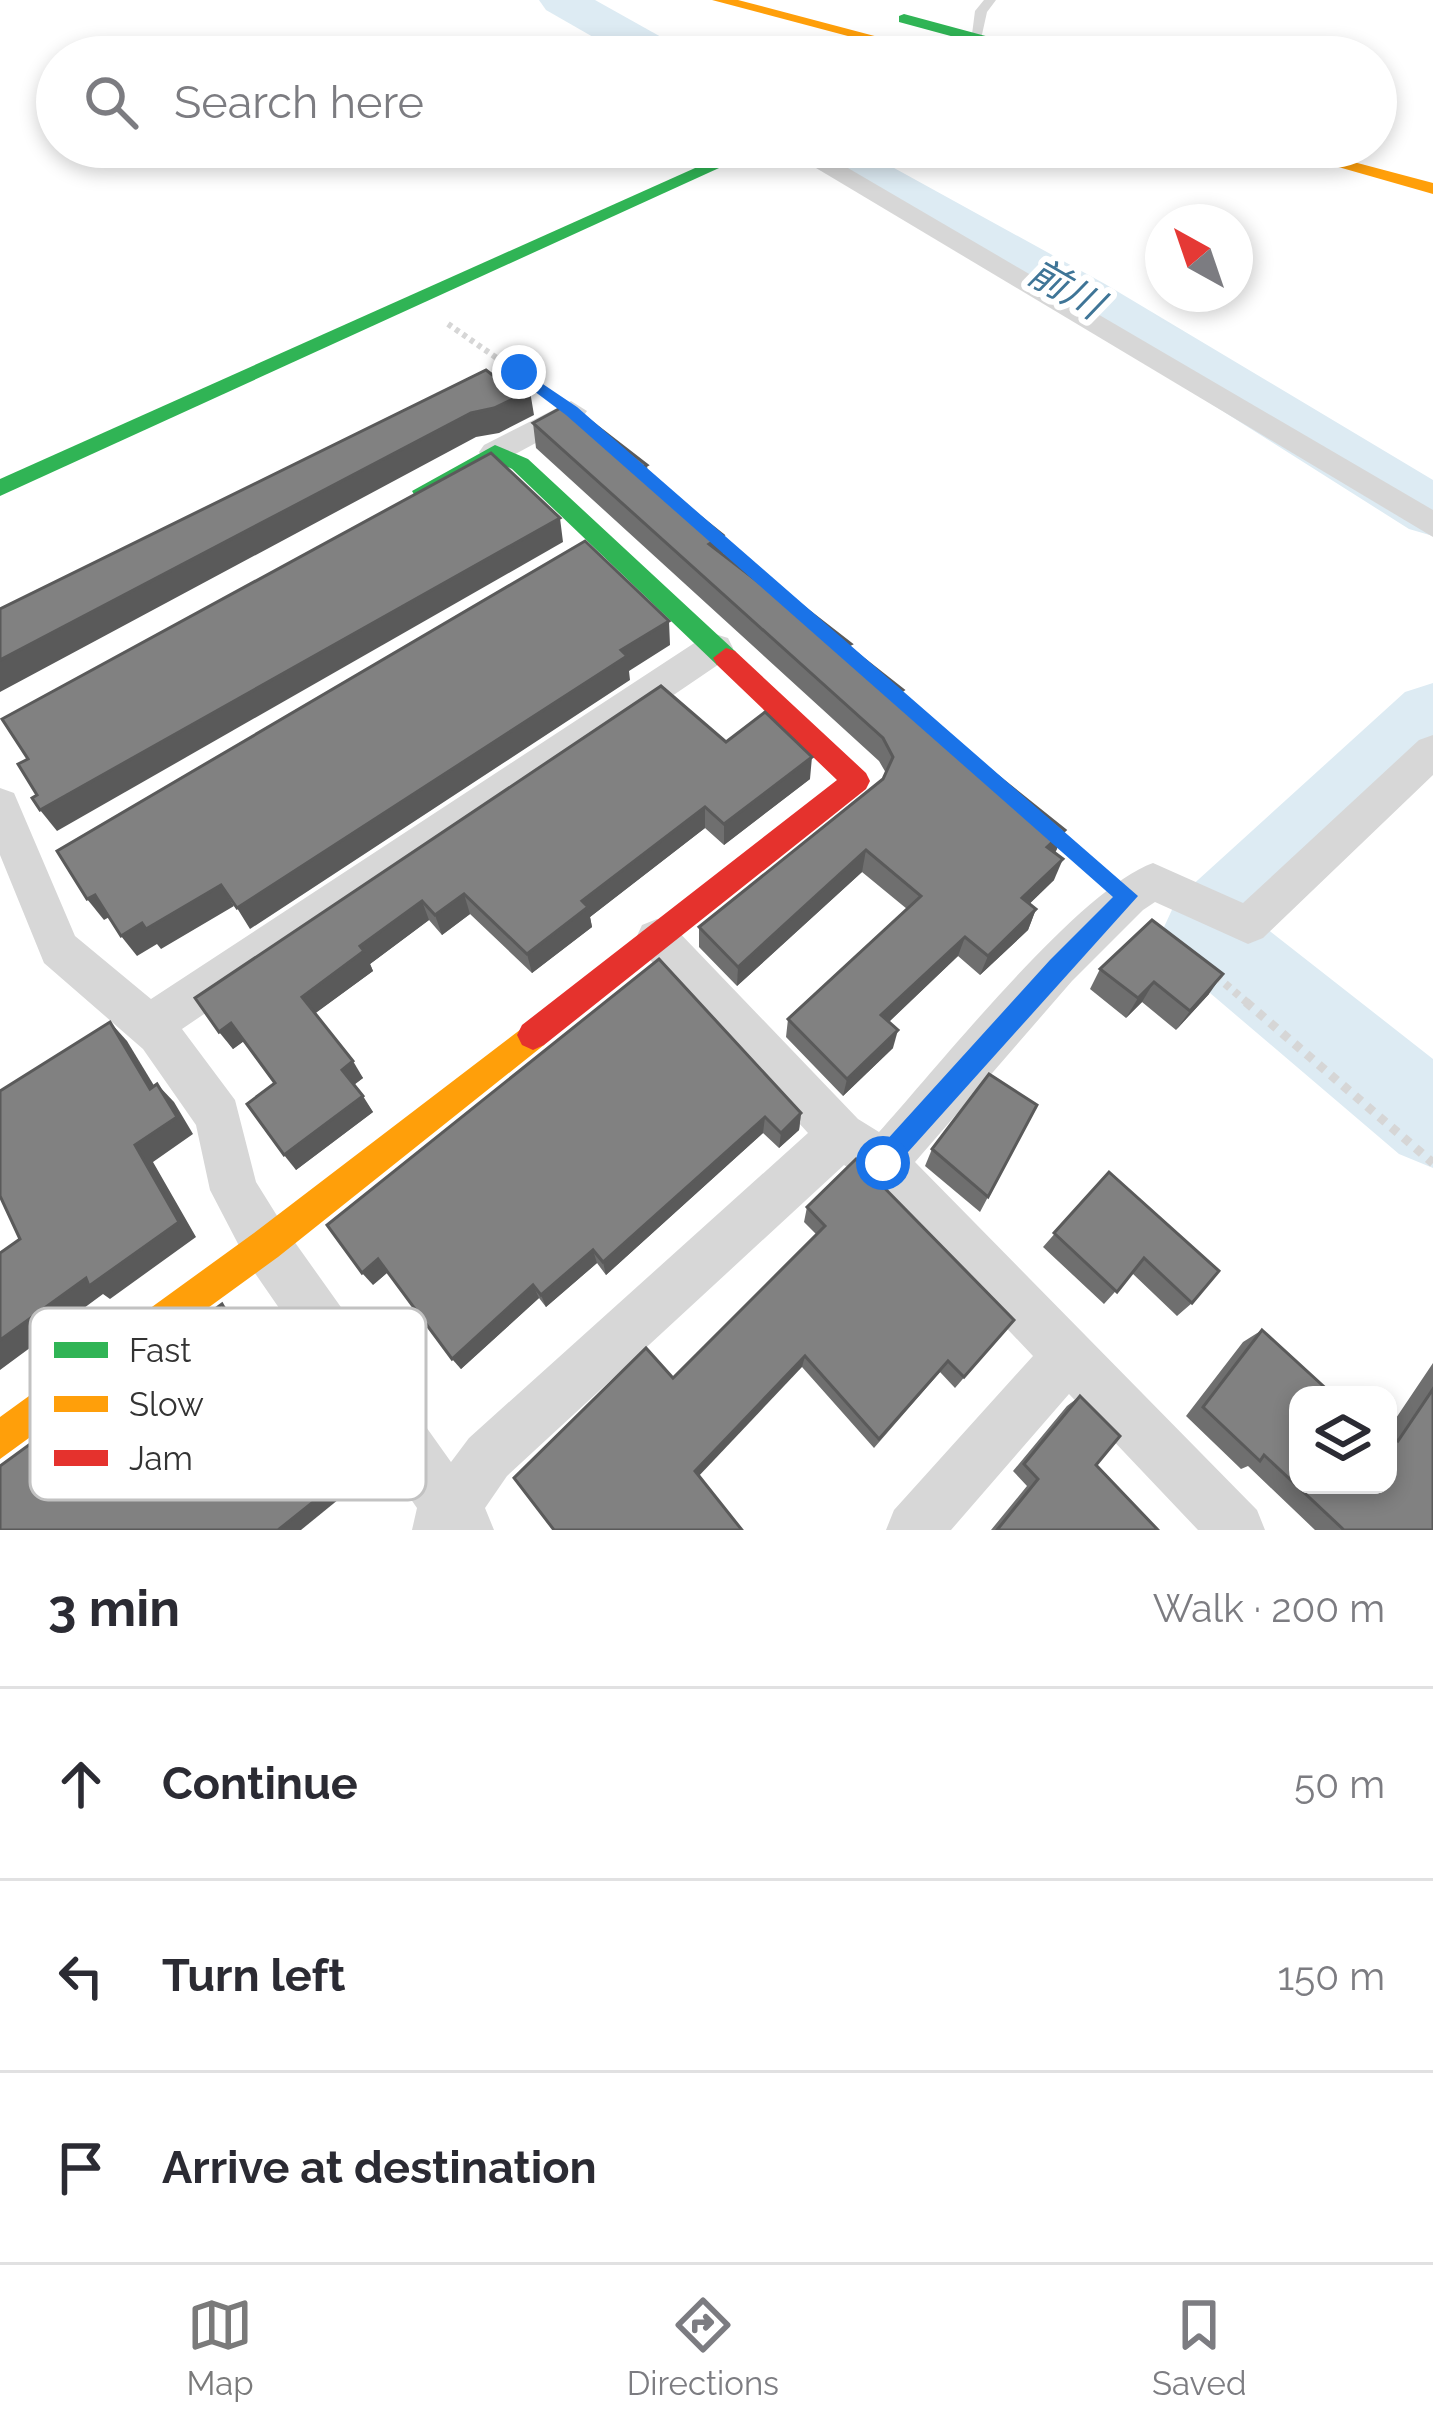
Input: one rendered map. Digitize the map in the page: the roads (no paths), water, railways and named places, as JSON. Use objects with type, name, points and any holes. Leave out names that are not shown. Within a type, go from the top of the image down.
[{"type":"main road","points":[[719,0],[864,36]]},
{"type":"main road","points":[[830,0],[964,36]]},
{"type":"main road","points":[[0,488],[709,168]]},
{"type":"main road","points":[[1355,168],[1433,189]]},
{"type":"main road","points":[[180,1308],[856,781],[520,464],[495,452],[392,508]]},
{"type":"main road","points":[[0,1440],[30,1418]]},
{"type":"street","points":[[830,168],[1433,525]]},
{"type":"street","points":[[495,452],[571,411]]},
{"type":"street","points":[[559,562],[599,538]]},
{"type":"street","points":[[149,1027],[715,648]]},
{"type":"street","points":[[426,1485],[451,1523],[488,1457],[862,1149],[1140,888],[1248,925],[1433,751]]},
{"type":"street","points":[[0,805],[59,949],[149,1027],[218,1116],[234,1190],[308,1308]]},
{"type":"street","points":[[28,874],[69,850]]},
{"type":"street","points":[[657,938],[1238,1530]]},
{"type":"street","points":[[914,1530],[1069,1355]]},
{"type":"lane","points":[[976,36],[981,10],[990,0]]},
{"type":"waterway","name":"前川","points":[[562,0],[625,36]]},
{"type":"waterway","name":"前川","points":[[854,168],[1084,297],[1433,512]]},
{"type":"waterway","name":"前川","points":[[1433,714],[1208,927],[1235,958],[1433,1120]]}]
